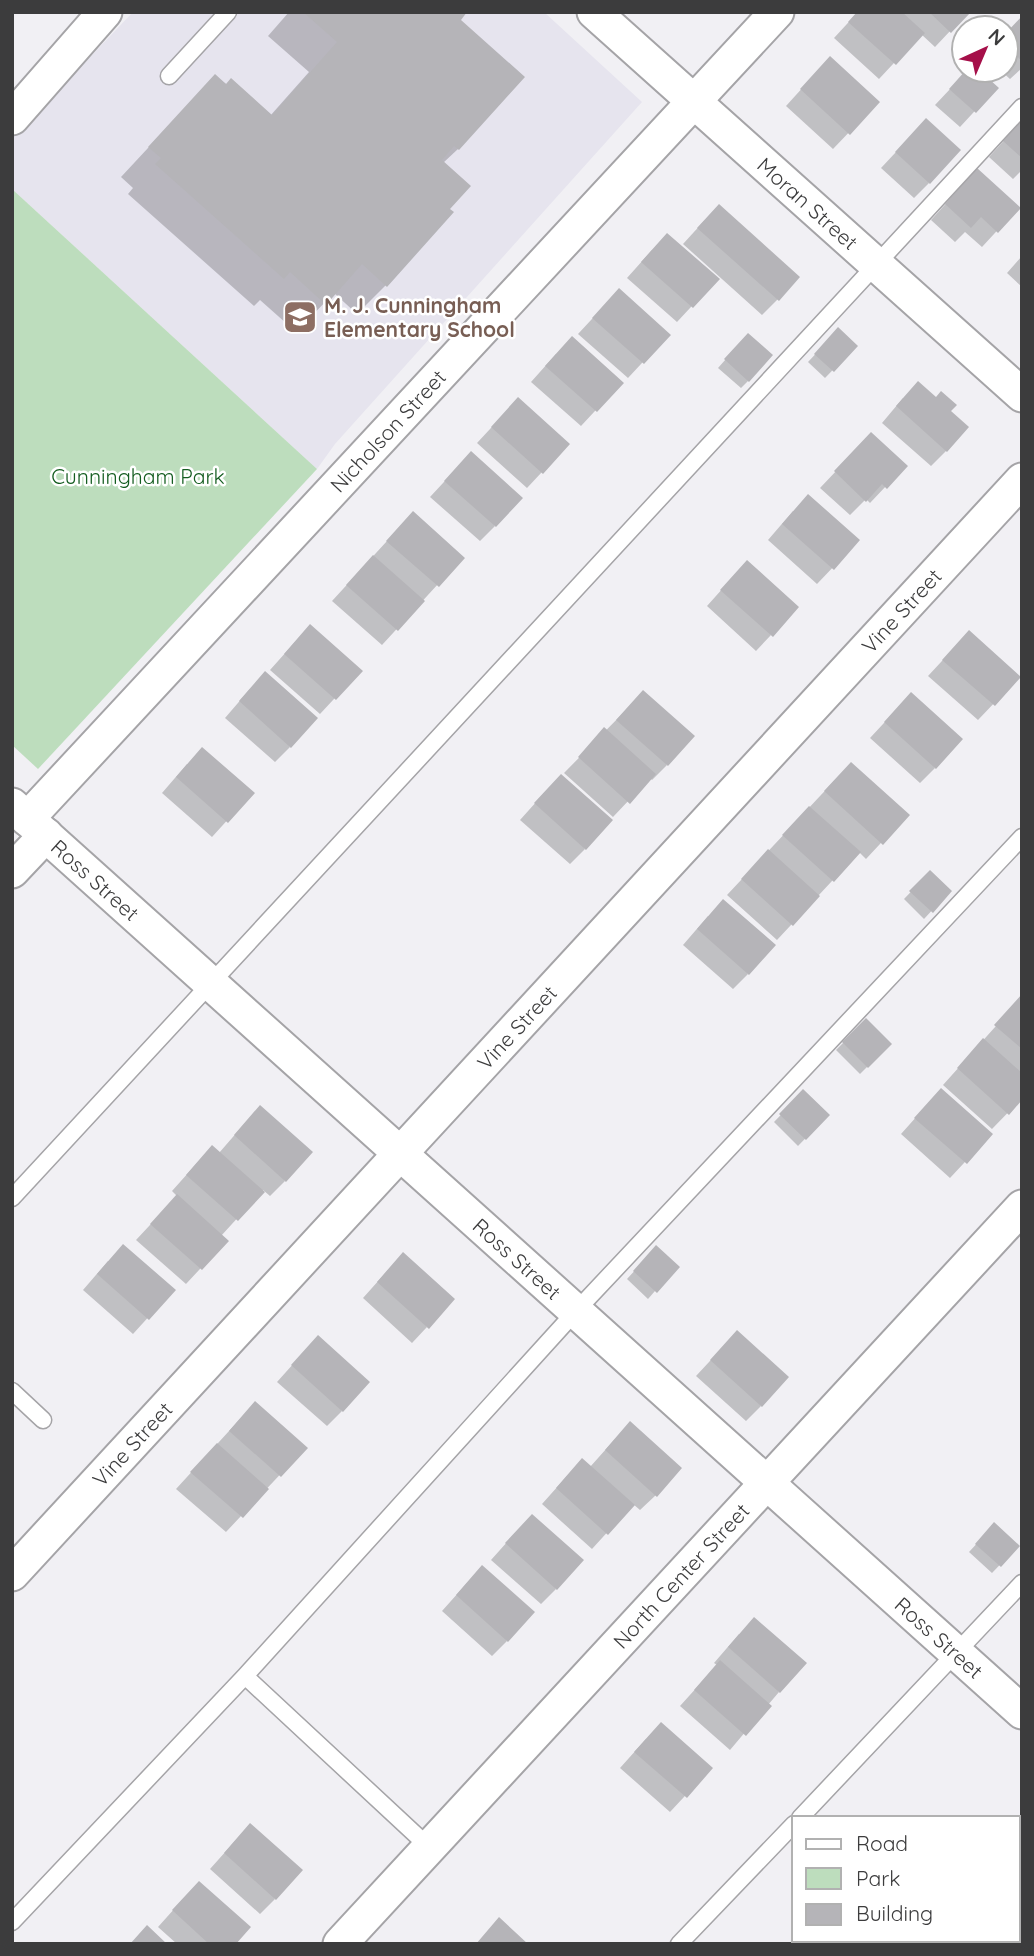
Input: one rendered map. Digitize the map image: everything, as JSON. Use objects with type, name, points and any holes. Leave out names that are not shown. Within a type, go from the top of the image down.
[{"type":"street","points":[[12,118],[105,12]]},
{"type":"street","name":"Moran Street","points":[[594,12],[1022,395]]},
{"type":"street","name":"Nicholson Street","points":[[12,871],[28,820],[776,12]]},
{"type":"street","name":"Vine Street","points":[[12,1574],[1022,480]]},
{"type":"street","name":"Ross Street","points":[[28,820],[1022,1712]]},
{"type":"street","name":"North Center Street","points":[[340,1944],[1022,1207]]},
{"type":"lane","points":[[169,76],[228,12]]},
{"type":"lane","points":[[12,1198],[213,985],[373,808],[1022,107]]},
{"type":"lane","points":[[12,1922],[246,1676],[576,1311],[1022,837]]},
{"type":"lane","points":[[12,1391],[43,1420]]},
{"type":"lane","points":[[802,1816],[958,1654],[1022,1583]]},
{"type":"lane","points":[[246,1676],[430,1847]]},
{"type":"lane","points":[[680,1944],[792,1826]]},
{"type":"shaded area","name":"M. J. Cunningham Elementary School","points":[[133,12],[544,12],[642,102],[335,444],[317,469],[12,189],[12,139]]},
{"type":"green space","name":"Cunningham Park","points":[[12,189],[317,469],[38,769],[12,745]]},
{"type":"building","points":[[303,12],[467,12],[461,20],[525,77],[459,150],[454,146],[442,160],[471,186],[450,209],[454,212],[387,287],[362,264],[326,305],[290,272],[284,279],[155,164],[161,158],[148,147],[215,74],[226,84],[231,78],[272,115],[337,42]]},
{"type":"building","points":[[857,12],[902,12],[925,33],[896,65],[848,22]]},
{"type":"building","points":[[929,12],[971,12],[950,14],[950,32]]},
{"type":"building","points":[[1022,16],[1022,61],[1020,59]]},
{"type":"building","points":[[830,56],[880,102],[850,135],[800,89]]},
{"type":"building","points":[[953,84],[995,84],[999,88],[976,113],[949,89]]},
{"type":"building","points":[[926,118],[961,150],[930,184],[895,152]]},
{"type":"building","points":[[1022,120],[1022,158],[1003,141]]},
{"type":"building","points":[[977,168],[1021,208],[998,233],[981,217],[971,228],[945,204]]},
{"type":"building","points":[[719,204],[800,277],[779,301],[697,228]]},
{"type":"building","points":[[667,233],[720,279],[693,308],[641,262]]},
{"type":"building","points":[[619,288],[671,335],[644,364],[592,318]]},
{"type":"building","points":[[838,327],[858,346],[834,372],[814,354]]},
{"type":"building","points":[[748,333],[773,355],[749,382],[724,359]]},
{"type":"building","points":[[572,336],[624,383],[597,412],[545,366]]},
{"type":"building","points":[[918,381],[936,397],[941,391],[957,405],[951,411],[969,427],[947,452],[896,406]]},
{"type":"building","points":[[518,397],[570,444],[543,474],[491,427]]},
{"type":"building","points":[[871,432],[908,466],[887,489],[882,484],[866,502],[834,471]]},
{"type":"building","points":[[471,451],[523,498],[496,527],[444,481]]},
{"type":"building","points":[[808,494],[860,540],[834,570],[782,524]]},
{"type":"building","points":[[413,511],[465,558],[439,587],[386,541]]},
{"type":"building","points":[[373,555],[425,601],[398,631],[346,585]]},
{"type":"building","points":[[747,560],[799,607],[773,637],[720,590]]},
{"type":"building","points":[[310,624],[363,671],[336,700],[284,654]]},
{"type":"building","points":[[969,630],[1021,677],[995,706],[942,660]]},
{"type":"building","points":[[265,671],[318,718],[291,748],[239,701]]},
{"type":"building","points":[[643,690],[695,736],[668,766],[616,720]]},
{"type":"building","points":[[911,692],[963,739],[936,769],[884,722]]},
{"type":"building","points":[[604,727],[656,774],[630,804],[578,757]]},
{"type":"building","points":[[202,747],[255,793],[228,823],[176,777]]},
{"type":"building","points":[[851,762],[910,815],[883,845],[824,791]]},
{"type":"building","points":[[561,774],[613,820],[586,850],[534,803]]},
{"type":"building","points":[[809,806],[861,852],[834,882],[782,835]]},
{"type":"building","points":[[768,849],[820,896],[793,926],[741,879]]},
{"type":"building","points":[[930,870],[952,891],[933,913],[909,891]]},
{"type":"building","points":[[723,899],[776,945],[749,975],[697,929]]},
{"type":"building","points":[[1022,994],[1022,1049],[994,1025]]},
{"type":"building","points":[[866,1018],[892,1044],[868,1068],[842,1042]]},
{"type":"building","points":[[983,1038],[1022,1073],[1022,1100],[1009,1115],[957,1068]]},
{"type":"building","points":[[941,1088],[993,1134],[967,1164],[914,1118]]},
{"type":"building","points":[[803,1089],[830,1115],[806,1140],[779,1114]]},
{"type":"building","points":[[260,1105],[313,1152],[286,1182],[234,1135]]},
{"type":"building","points":[[212,1145],[265,1192],[238,1221],[186,1175]]},
{"type":"building","points":[[177,1194],[229,1241],[202,1270],[150,1224]]},
{"type":"building","points":[[123,1244],[176,1290],[149,1320],[97,1274]]},
{"type":"building","points":[[656,1245],[680,1267],[657,1293],[633,1271]]},
{"type":"building","points":[[403,1252],[455,1299],[429,1329],[377,1282]]},
{"type":"building","points":[[737,1330],[789,1377],[762,1407],[710,1360]]},
{"type":"building","points":[[318,1335],[370,1382],[343,1412],[291,1365]]},
{"type":"building","points":[[255,1401],[308,1448],[281,1477],[229,1431]]},
{"type":"building","points":[[630,1421],[682,1468],[657,1497],[605,1450]]},
{"type":"building","points":[[217,1443],[269,1489],[243,1518],[190,1472]]},
{"type":"building","points":[[582,1458],[635,1505],[608,1535],[556,1488]]},
{"type":"building","points":[[532,1514],[584,1560],[557,1590],[505,1543]]},
{"type":"building","points":[[994,1522],[1020,1546],[1001,1567],[975,1544]]},
{"type":"building","points":[[482,1565],[535,1612],[508,1642],[456,1595]]},
{"type":"building","points":[[754,1617],[807,1663],[780,1693],[728,1647]]},
{"type":"building","points":[[720,1660],[772,1706],[746,1736],[694,1690]]},
{"type":"building","points":[[661,1722],[713,1768],[687,1798],[634,1752]]},
{"type":"building","points":[[250,1823],[303,1870],[276,1900],[224,1853]]},
{"type":"building","points":[[199,1881],[251,1927],[236,1944],[209,1944],[172,1910]]},
{"type":"building","points":[[499,1917],[528,1944],[476,1944]]},
{"type":"building","points":[[147,1925],[167,1944],[130,1944]]},
{"type":"building","points":[[889,1942],[914,1942],[912,1944]]},
{"type":"place","name":"M. J. Cunningham Elementary School","points":[[300,317]]}]
